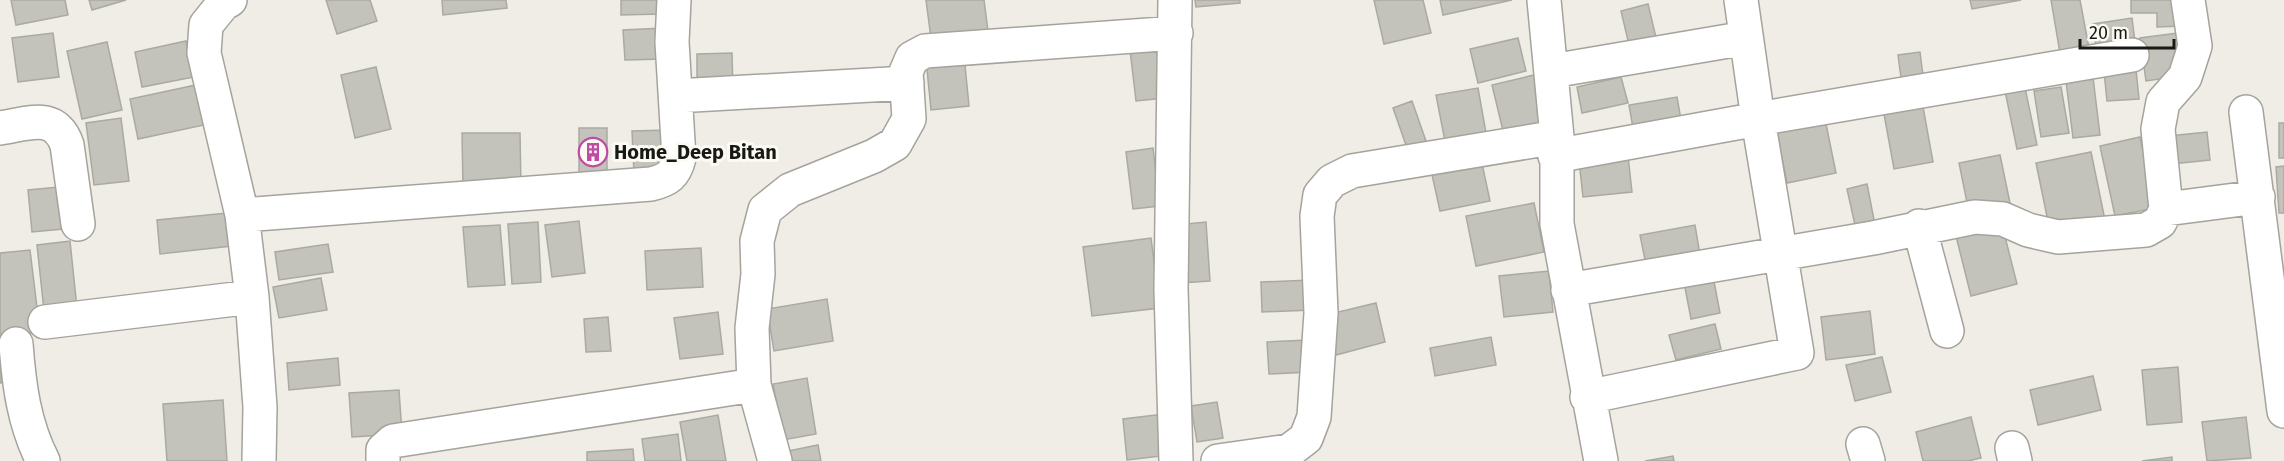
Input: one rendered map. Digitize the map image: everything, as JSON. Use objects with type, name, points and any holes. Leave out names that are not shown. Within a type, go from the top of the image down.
[{"type":"street","points":[[230,0],[223,4],[207,25],[204,53],[242,215],[252,297],[260,407],[260,461]]},
{"type":"street","points":[[242,215],[651,184],[664,181],[676,171],[679,158],[672,42],[674,0]]},
{"type":"street","points":[[1175,0],[1172,277],[1176,461]]},
{"type":"street","points":[[1545,0],[1552,71],[1557,224],[1587,397],[1601,461]]},
{"type":"street","points":[[1587,397],[1797,353],[1758,119],[1741,0]]},
{"type":"street","points":[[1568,290],[1873,238],[1919,226],[1984,217],[2003,219],[2028,230],[2058,237],[2146,230],[2160,222],[2166,209],[2158,129],[2163,102],[2185,77],[2195,46],[2188,0]]},
{"type":"street","points":[[775,461],[754,385],[752,328],[758,274],[757,241],[765,210],[790,190],[874,156],[895,144],[909,119],[906,72],[912,58],[925,51],[1176,33]]},
{"type":"street","points":[[1552,71],[1746,38]]},
{"type":"street","points":[[1239,460],[1289,451],[1306,438],[1314,417],[1321,313],[1317,216],[1320,195],[1332,181],[1352,171],[1758,119],[2132,55]]},
{"type":"street","points":[[676,96],[907,83]]},
{"type":"street","points":[[2246,112],[2284,411]]},
{"type":"street","points":[[0,128],[42,122],[56,125],[63,133],[67,145],[78,224]]},
{"type":"street","points":[[2166,209],[2258,197]]},
{"type":"street","points":[[1919,226],[1947,330]]},
{"type":"street","points":[[45,322],[252,297]]},
{"type":"street","points":[[16,344],[20,387],[32,439],[43,461]]},
{"type":"street","points":[[383,461],[383,450],[393,441],[754,385]]},
{"type":"building","points":[[11,0],[65,0],[68,15],[16,25]]},
{"type":"building","points":[[89,0],[126,0],[92,10]]},
{"type":"building","points":[[326,0],[370,0],[377,21],[337,34]]},
{"type":"building","points":[[442,0],[506,0],[507,8],[443,15]]},
{"type":"building","points":[[621,0],[661,0],[661,14],[621,15]]},
{"type":"building","points":[[926,0],[984,0],[989,39],[932,46]]},
{"type":"building","points":[[1195,0],[1240,0],[1240,3],[1196,7]]},
{"type":"building","points":[[1374,0],[1423,0],[1431,33],[1384,44]]},
{"type":"building","points":[[1440,0],[1512,0],[1443,15]]},
{"type":"building","points":[[1970,0],[2021,0],[1972,9]]},
{"type":"building","points":[[2051,0],[2080,0],[2089,48],[2060,53]]},
{"type":"building","points":[[2131,0],[2181,0],[2182,26],[2157,27],[2157,13],[2131,13]]},
{"type":"building","points":[[1648,4],[1658,46],[1631,53],[1621,11]]},
{"type":"building","points":[[2132,18],[2136,50],[2097,55],[2093,24]]},
{"type":"building","points":[[663,28],[665,59],[625,60],[623,30]]},
{"type":"building","points":[[2185,32],[2179,76],[2146,81],[2140,38]]},
{"type":"building","points":[[53,33],[59,77],[18,82],[12,38]]},
{"type":"building","points":[[1518,38],[1526,71],[1478,83],[1470,49]]},
{"type":"building","points":[[186,41],[194,77],[142,87],[135,52]]},
{"type":"building","points":[[107,42],[122,110],[82,119],[67,51]]},
{"type":"building","points":[[1158,46],[1165,98],[1136,101],[1130,50]]},
{"type":"building","points":[[1920,52],[1924,83],[1902,85],[1898,55]]},
{"type":"building","points":[[732,53],[733,90],[697,91],[697,54]]},
{"type":"building","points":[[964,55],[969,106],[931,110],[926,59]]},
{"type":"building","points":[[2135,59],[2139,99],[2107,101],[2103,62]]},
{"type":"building","points":[[376,67],[391,129],[355,138],[341,75]]},
{"type":"building","points":[[2092,69],[2100,135],[2073,138],[2065,73]]},
{"type":"building","points":[[1534,75],[1546,125],[1504,135],[1492,85]]},
{"type":"building","points":[[1621,77],[1628,103],[1582,113],[1577,87]]},
{"type":"building","points":[[2024,83],[2037,145],[2017,149],[2004,86]]},
{"type":"building","points":[[196,85],[204,125],[138,139],[130,99]]},
{"type":"building","points":[[2061,87],[2069,133],[2041,137],[2034,91]]},
{"type":"building","points":[[1478,88],[1486,133],[1445,141],[1436,95]]},
{"type":"building","points":[[1677,97],[1681,120],[1633,128],[1629,105]]},
{"type":"building","points":[[1412,101],[1426,141],[1407,148],[1393,108]]},
{"type":"building","points":[[1923,107],[1933,162],[1894,169],[1884,114]]},
{"type":"building","points":[[121,118],[129,181],[94,185],[86,123]]},
{"type":"building","points":[[1825,119],[1836,173],[1787,183],[1776,129]]},
{"type":"building","points":[[2279,123],[2284,123],[2284,158],[2279,158]]},
{"type":"building","name":"Home_Deep Bitan","points":[[579,128],[607,128],[607,176],[579,176]]},
{"type":"building","points":[[668,130],[669,173],[634,174],[632,131]]},
{"type":"building","points":[[2207,132],[2210,160],[2172,164],[2169,136]]},
{"type":"building","points":[[462,133],[520,133],[521,187],[463,187]]},
{"type":"building","points":[[2140,137],[2155,208],[2115,216],[2100,146]]},
{"type":"building","points":[[1153,148],[1160,206],[1133,209],[1126,152]]},
{"type":"building","points":[[2091,152],[2105,220],[2050,231],[2036,163]]},
{"type":"building","points":[[2000,155],[2010,203],[1969,212],[1959,163]]},
{"type":"building","points":[[1628,156],[1632,192],[1583,197],[1579,161]]},
{"type":"building","points":[[1481,159],[1490,201],[1440,211],[1431,170]]},
{"type":"building","points":[[2284,166],[2284,213],[2279,213],[2276,167]]},
{"type":"building","points":[[1867,184],[1876,230],[1857,234],[1847,189]]},
{"type":"building","points":[[59,187],[63,229],[32,232],[28,190]]},
{"type":"building","points":[[1534,203],[1544,252],[1476,266],[1466,216]]},
{"type":"building","points":[[237,212],[241,245],[160,254],[157,220]]},
{"type":"building","points":[[579,221],[585,273],[552,277],[545,225]]},
{"type":"building","points":[[538,222],[541,282],[512,284],[508,224]]},
{"type":"building","points":[[1206,222],[1210,281],[1180,283],[1176,225]]},
{"type":"building","points":[[500,225],[505,285],[468,287],[463,227]]},
{"type":"building","points":[[1695,225],[1700,255],[1646,265],[1640,235]]},
{"type":"building","points":[[2002,225],[2017,284],[1971,296],[1956,236]]},
{"type":"building","points":[[1151,238],[1160,308],[1092,316],[1083,247]]},
{"type":"building","points":[[70,241],[77,308],[44,311],[37,245]]},
{"type":"building","points":[[328,244],[333,272],[279,280],[275,252]]},
{"type":"building","points":[[701,248],[703,287],[647,290],[645,251]]},
{"type":"building","points":[[30,250],[40,332],[0,336],[0,253]]},
{"type":"building","points":[[1549,271],[1553,312],[1504,317],[1499,276]]},
{"type":"building","points":[[1712,271],[1720,313],[1691,319],[1683,277]]},
{"type":"building","points":[[321,278],[327,310],[279,318],[273,287]]},
{"type":"building","points":[[1311,280],[1312,310],[1262,312],[1261,282]]},
{"type":"building","points":[[827,299],[833,341],[774,351],[767,309]]},
{"type":"building","points":[[1376,303],[1385,342],[1336,355],[1326,315]]},
{"type":"building","points":[[1870,311],[1875,354],[1826,360],[1821,317]]},
{"type":"building","points":[[718,312],[723,354],[680,359],[674,318]]},
{"type":"building","points":[[608,317],[611,351],[586,352],[584,319]]},
{"type":"building","points":[[1715,324],[1721,349],[1676,360],[1669,335]]},
{"type":"building","points":[[1491,337],[1496,365],[1435,376],[1430,348]]},
{"type":"building","points":[[1308,340],[1311,372],[1269,374],[1267,342]]},
{"type":"building","points":[[0,345],[7,382],[0,383]]},
{"type":"building","points":[[1882,357],[1891,392],[1855,401],[1846,365]]},
{"type":"building","points":[[338,358],[340,385],[289,390],[287,363]]},
{"type":"building","points":[[2178,367],[2182,422],[2147,425],[2142,370]]},
{"type":"building","points":[[2093,376],[2101,410],[2038,425],[2030,390]]},
{"type":"building","points":[[807,378],[816,434],[783,440],[773,384]]},
{"type":"building","points":[[399,390],[402,434],[352,437],[349,393]]},
{"type":"building","points":[[223,400],[227,461],[167,461],[163,404]]},
{"type":"building","points":[[1217,402],[1223,438],[1197,442],[1191,406]]},
{"type":"building","points":[[1164,414],[1169,455],[1127,460],[1123,419]]},
{"type":"building","points":[[718,415],[726,461],[687,461],[680,422]]},
{"type":"building","points":[[1971,417],[1981,458],[1968,461],[1923,461],[1916,432]]},
{"type":"building","points":[[2246,417],[2251,458],[2207,461],[2202,422]]},
{"type":"building","points":[[678,434],[681,461],[645,461],[642,439]]},
{"type":"building","points":[[818,445],[821,461],[785,461],[783,452]]},
{"type":"building","points":[[633,449],[634,461],[587,461],[587,452]]},
{"type":"building","points":[[1673,456],[1674,461],[1645,461]]},
{"type":"building","points":[[2172,457],[2172,461],[2142,461]]},
{"type":"place","name":"Home_Deep Bitan","points":[[593,152]]}]
